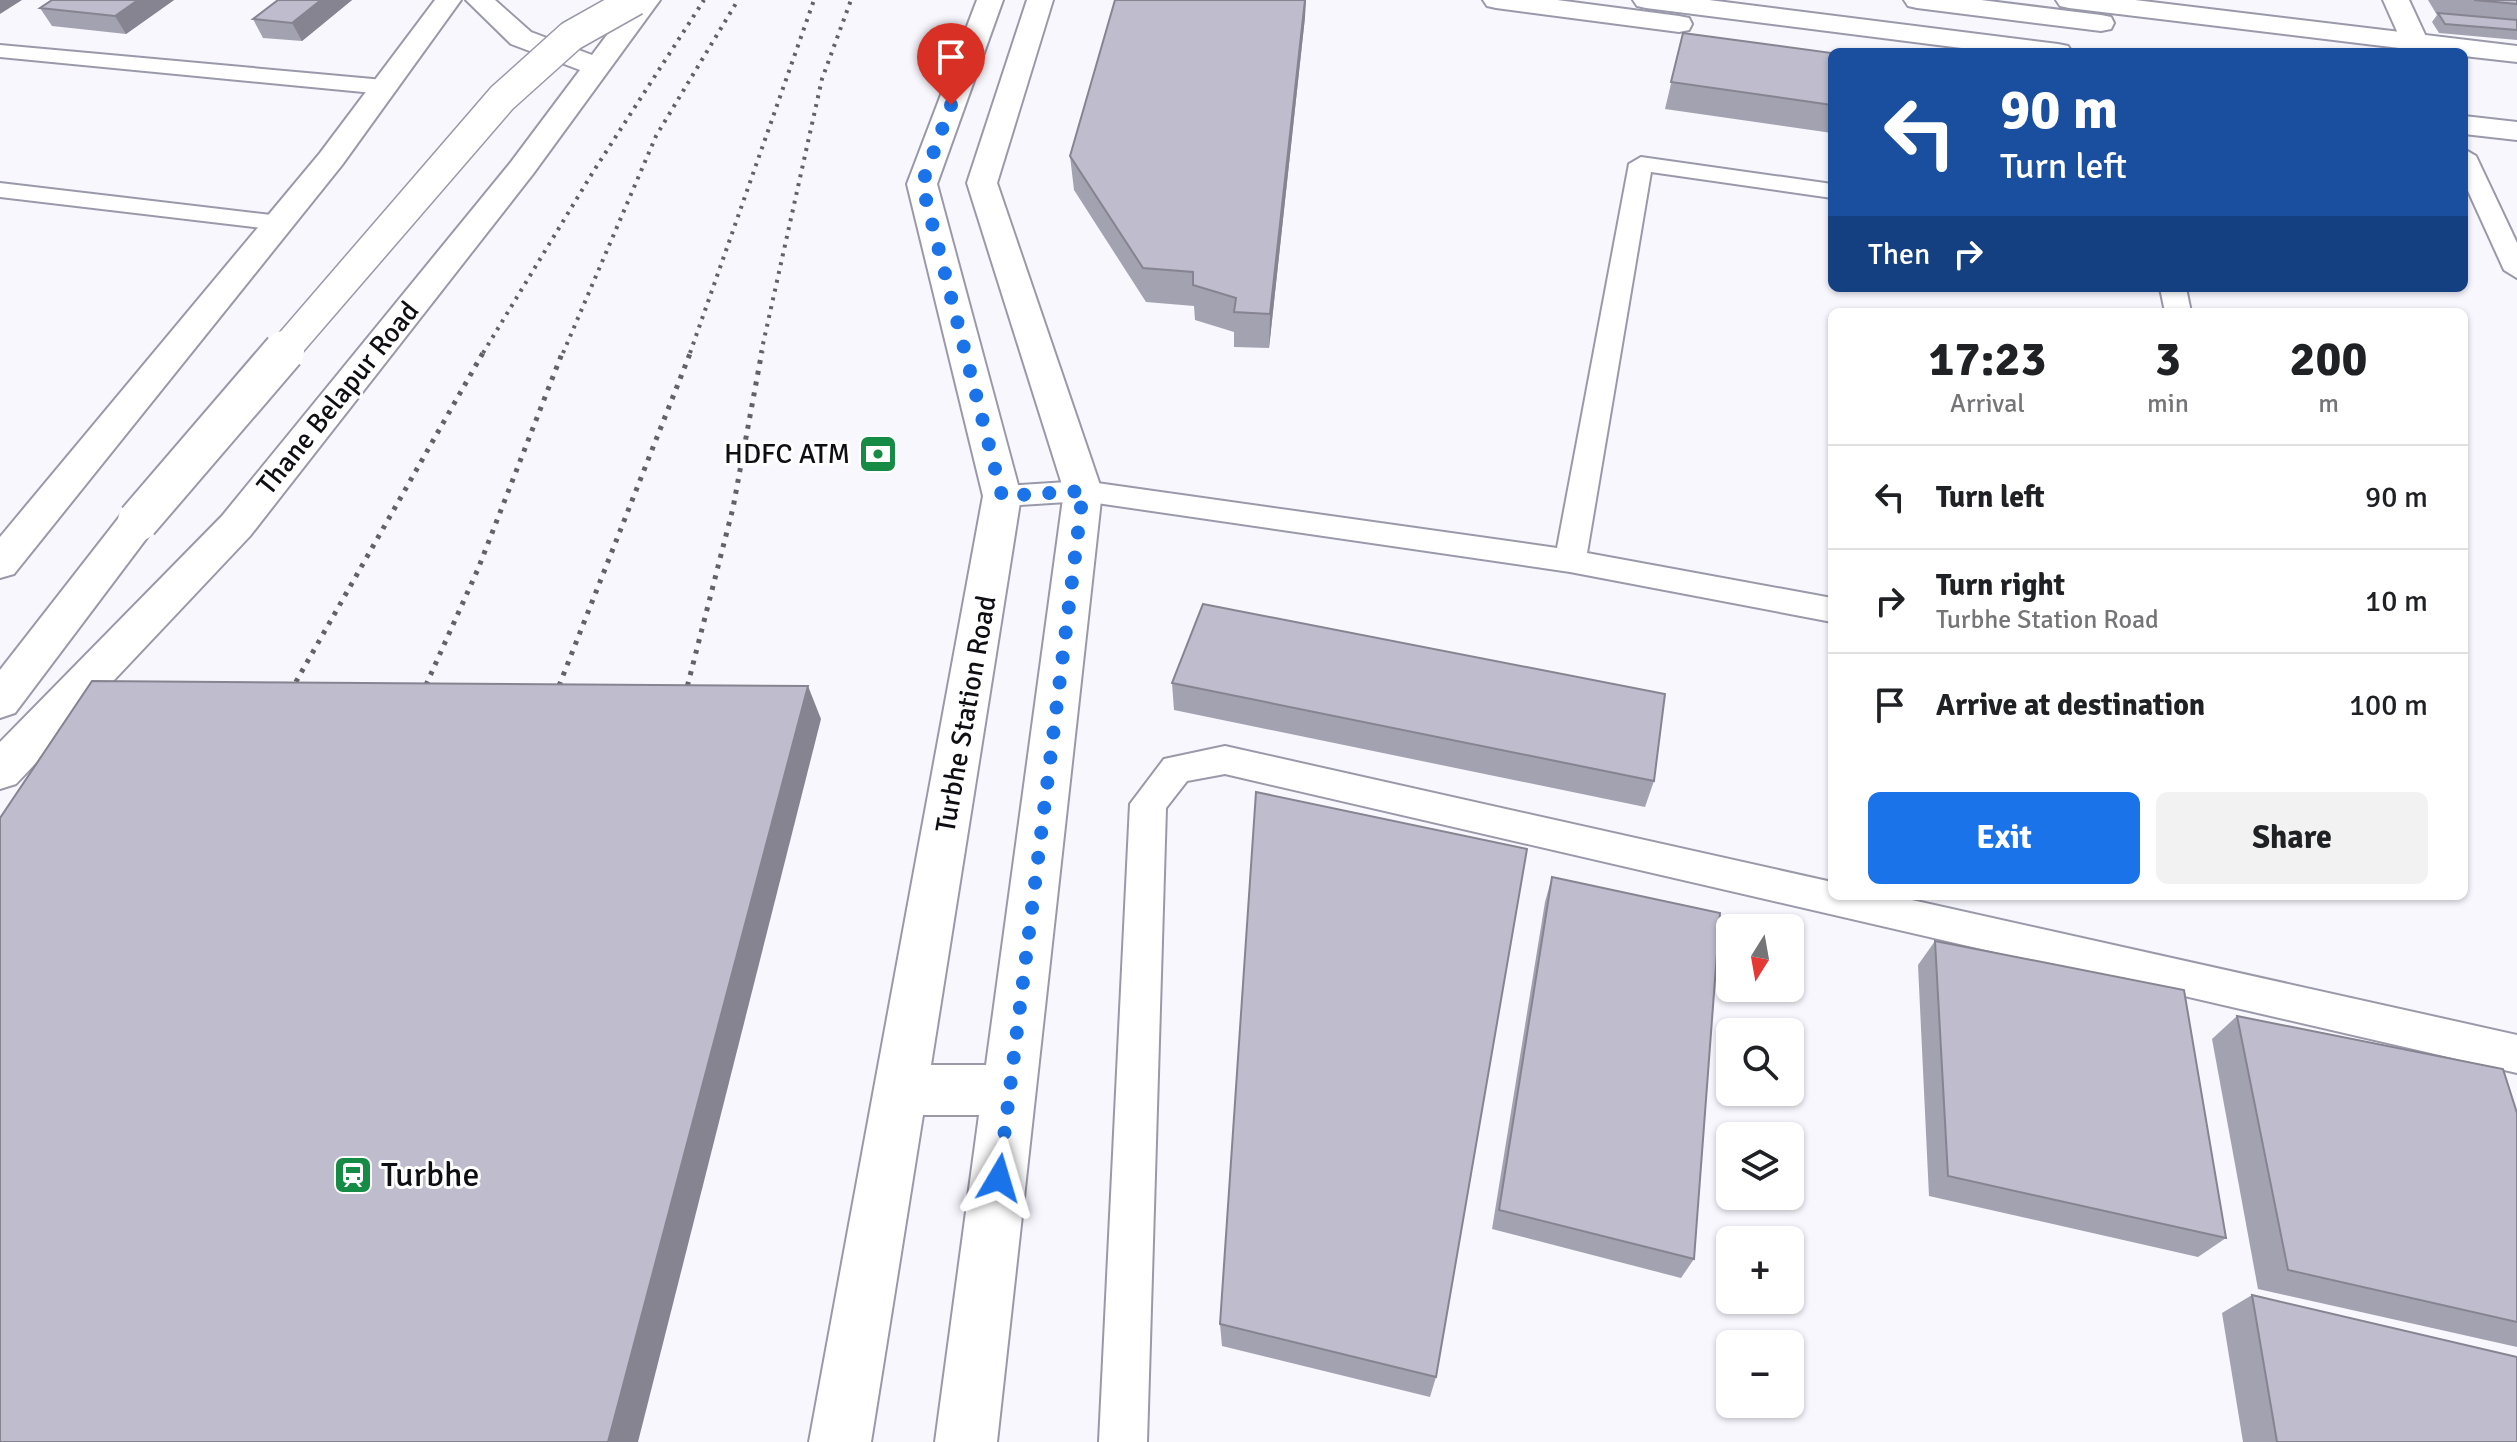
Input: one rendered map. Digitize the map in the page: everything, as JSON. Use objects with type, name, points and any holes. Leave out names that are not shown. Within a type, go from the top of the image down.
[{"type":"main road","points":[[0,564],[280,223],[448,0]]},
{"type":"main road","points":[[479,0],[521,38],[597,67]]},
{"type":"main road","points":[[0,701],[138,521],[502,98],[571,36],[635,0]]},
{"type":"main road","name":"Thane Belapur Road","points":[[0,771],[236,526],[522,168],[647,0]]},
{"type":"main road","name":"Turbhe Station Road","points":[[840,1442],[1002,496],[922,184],[990,0]]},
{"type":"main road","points":[[966,1442],[1083,491],[982,183],[1040,0]]},
{"type":"main road","points":[[1496,0],[1869,48]]},
{"type":"main road","points":[[1646,0],[2026,48]]},
{"type":"main road","points":[[1917,0],[2310,48]]},
{"type":"main road","points":[[2069,0],[2517,54]]},
{"type":"main road","points":[[2396,0],[2414,41]]},
{"type":"main road","points":[[2468,67],[2517,73]]},
{"type":"main road","points":[[2468,104],[2517,110]]},
{"type":"main road","points":[[2468,125],[2517,131]]},
{"type":"main road","points":[[902,1090],[1009,1090]]},
{"type":"lane","points":[[0,51],[384,87]]},
{"type":"lane","points":[[1570,561],[1641,164],[1828,190]]},
{"type":"lane","points":[[2468,165],[2517,270]]},
{"type":"lane","points":[[0,190],[280,223]]},
{"type":"lane","points":[[1002,496],[1083,491],[1570,561],[1828,609]]},
{"type":"lane","points":[[1123,1442],[1148,804],[1176,769],[1225,760],[1828,897]]},
{"type":"lane","points":[[1840,900],[2517,1054]]},
{"type":"building","points":[[52,0],[138,0],[115,16],[40,8]]},
{"type":"building","points":[[278,0],[321,0],[292,23],[253,19]]},
{"type":"building","points":[[1115,0],[1305,0],[1270,314],[1234,312],[1236,298],[1193,285],[1193,272],[1143,268],[1070,156]]},
{"type":"building","points":[[2474,0],[2517,0],[2517,4]]},
{"type":"building","points":[[2438,13],[2517,20],[2517,30],[2445,24]]},
{"type":"building","points":[[1683,33],[1828,52],[1828,104],[1671,82]]},
{"type":"building","points":[[1203,604],[1665,694],[1654,781],[1172,683]]},
{"type":"building","name":"Turbhe","points":[[92,681],[808,686],[608,1442],[0,1442],[0,818]]},
{"type":"building","points":[[1256,792],[1527,849],[1436,1377],[1220,1324]]},
{"type":"building","points":[[1552,877],[1720,913],[1716,914],[1716,966],[1694,1259],[1499,1210]]},
{"type":"building","points":[[1935,941],[2184,990],[2226,1238],[1948,1176]]},
{"type":"building","points":[[2237,1016],[2503,1069],[2517,1113],[2517,1322],[2288,1270]]},
{"type":"building","points":[[2252,1295],[2517,1357],[2517,1442],[2277,1442]]},
{"type":"railway","points":[[483,353],[593,172],[704,0]]},
{"type":"railway","points":[[563,353],[656,136],[738,0]]},
{"type":"railway","points":[[690,353],[814,0]]},
{"type":"railway","points":[[761,353],[822,79],[851,0]]},
{"type":"railway","points":[[285,701],[484,351]]},
{"type":"railway","points":[[417,705],[478,569],[563,351]]},
{"type":"railway","points":[[551,706],[691,351]]},
{"type":"railway","points":[[682,707],[733,508],[762,351]]},
{"type":"place","name":"HDFC ATM","points":[[878,454]]},
{"type":"place","name":"Turbhe","points":[[353,1175]]},
{"type":"route","points":[[951,105],[922,184],[1002,496],[1083,491],[999,1178]]}]
